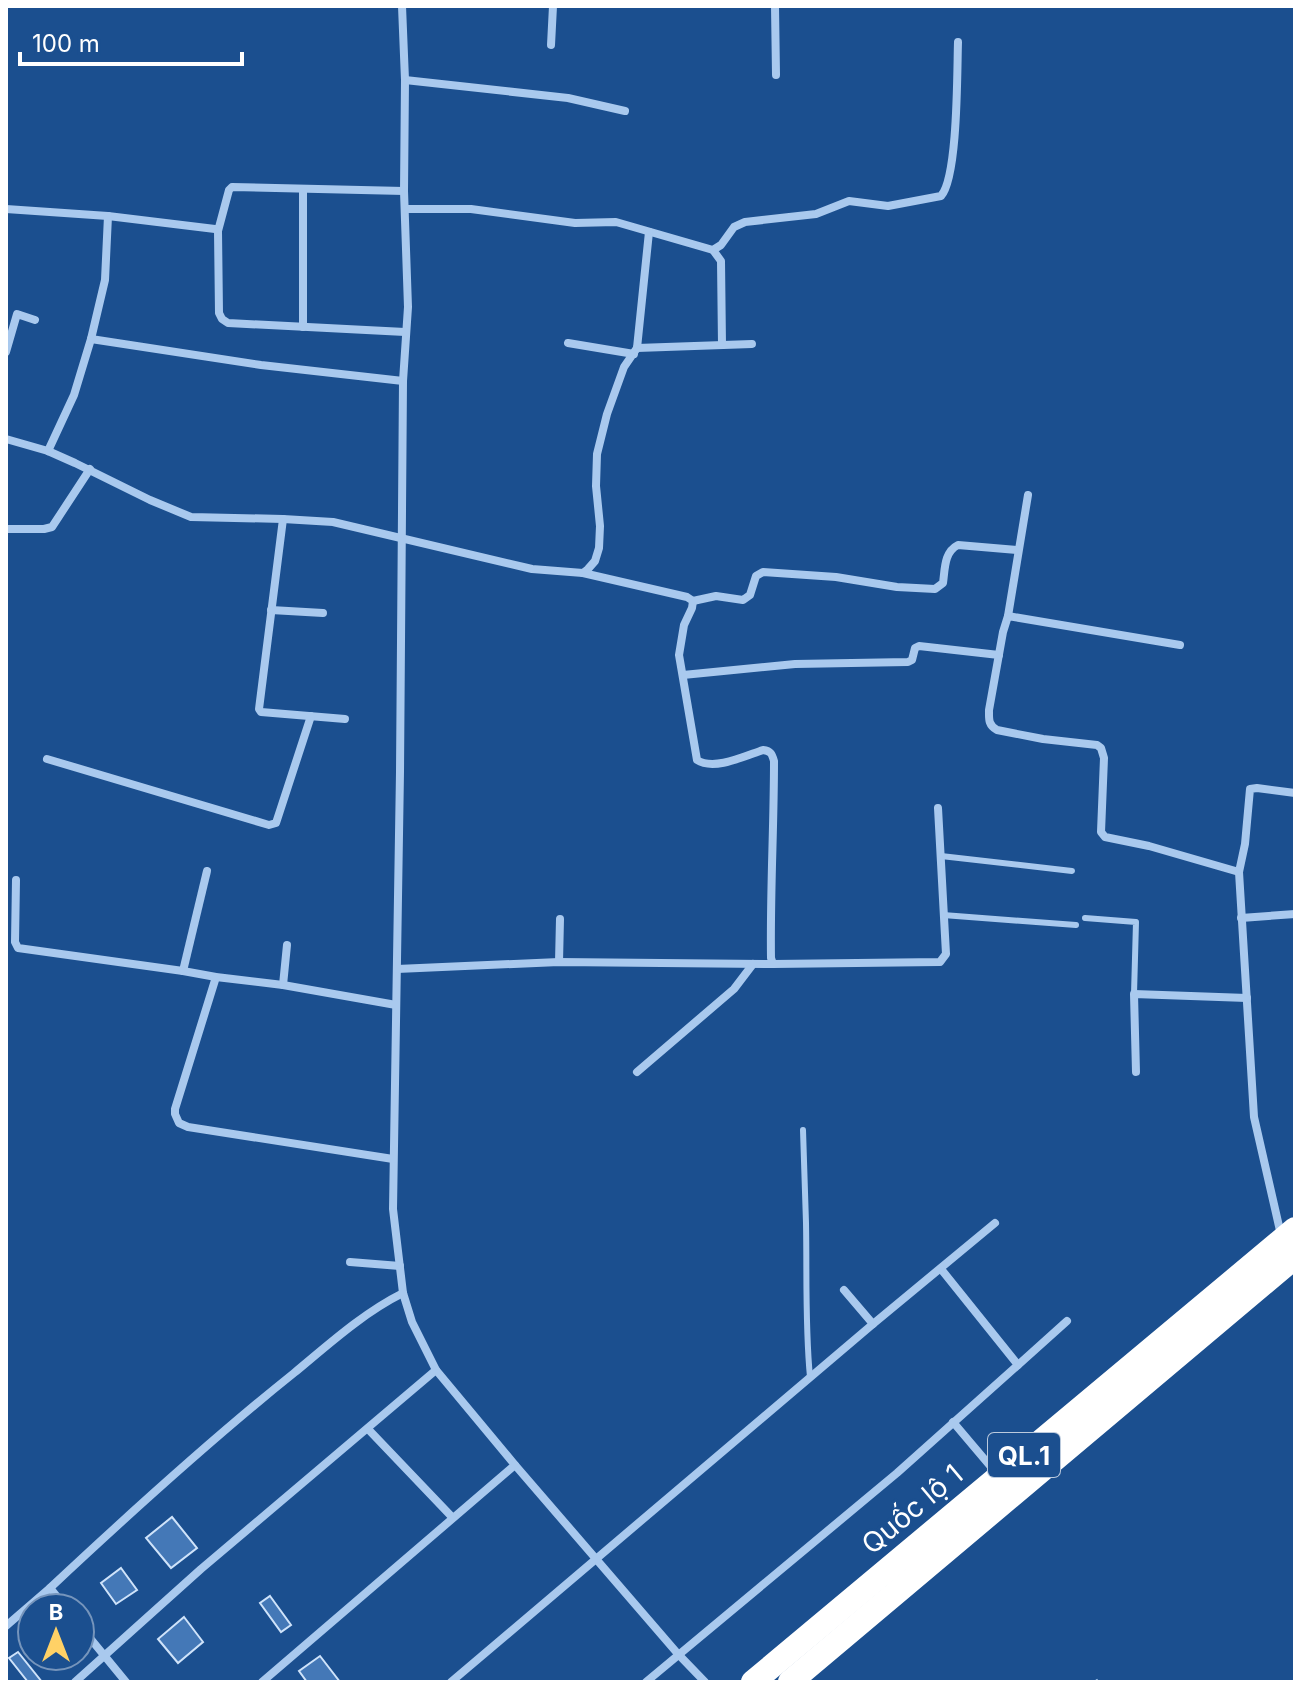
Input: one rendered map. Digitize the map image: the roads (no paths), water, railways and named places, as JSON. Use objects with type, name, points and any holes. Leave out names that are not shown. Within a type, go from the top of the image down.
[{"type":"highway","name":"Quốc lộ 1","points":[[753,1682],[998,1476],[1291,1242]]},
{"type":"highway","name":"Quốc lộ 1","points":[[790,1682],[1291,1242]]},
{"type":"street","points":[[402,6],[408,307],[403,381],[393,1209],[403,1293],[412,1322],[436,1370],[705,1682]]},
{"type":"street","points":[[551,45],[553,6]]},
{"type":"street","points":[[775,6],[776,75]]},
{"type":"street","points":[[713,250],[721,245],[734,227],[745,222],[816,214],[849,201],[888,206],[941,196],[946,187],[954,141],[958,42]]},
{"type":"street","points":[[405,80],[568,98],[625,111]]},
{"type":"street","points":[[404,191],[232,187],[218,231],[218,306],[222,319],[228,323],[405,332]]},
{"type":"street","points":[[303,189],[303,327]]},
{"type":"street","points":[[6,209],[108,216],[218,231]]},
{"type":"street","points":[[405,209],[482,209],[575,223],[616,222],[713,250],[721,261],[722,345]]},
{"type":"street","points":[[48,451],[74,395],[91,339],[105,280],[108,216]]},
{"type":"street","points":[[583,573],[595,561],[600,542],[597,454],[624,367],[635,351],[649,232]]},
{"type":"street","points":[[6,352],[17,314],[35,320]]},
{"type":"street","points":[[91,339],[261,365],[403,381]]},
{"type":"street","points":[[568,343],[635,351],[752,344]]},
{"type":"street","points":[[6,439],[48,451],[191,517],[333,522],[532,569],[583,573],[693,601],[716,596],[743,600],[750,595],[756,576],[763,572],[836,577],[930,589],[943,583],[949,553],[958,545],[1017,550]]},
{"type":"street","points":[[6,529],[52,527],[90,469]]},
{"type":"street","points":[[1028,495],[989,722],[992,727],[1020,735],[1101,748],[1104,758],[1101,832],[1105,837],[1149,846],[1239,872]]},
{"type":"street","points":[[283,519],[259,709],[261,712],[345,719]]},
{"type":"street","points":[[693,601],[684,625],[680,649],[697,760],[708,765],[763,750],[769,751],[774,761],[770,917],[773,964]]},
{"type":"street","points":[[271,610],[323,613]]},
{"type":"street","points":[[1008,616],[1180,645]]},
{"type":"street","points":[[683,675],[795,664],[908,662],[912,660],[915,648],[924,646],[999,655]]},
{"type":"street","points":[[47,759],[273,825],[311,716]]},
{"type":"street","points":[[1291,1242],[1277,1220],[1254,1117],[1239,872],[1250,789],[1295,793]]},
{"type":"street","points":[[397,969],[559,962],[940,962],[946,954],[938,808]]},
{"type":"street","points":[[183,971],[207,871]]},
{"type":"street","points":[[16,880],[15,942],[18,948],[283,985],[396,1005]]},
{"type":"street","points":[[1241,918],[1295,914]]},
{"type":"street","points":[[559,962],[560,919]]},
{"type":"street","points":[[283,985],[287,945]]},
{"type":"street","points":[[637,1072],[734,989],[753,964]]},
{"type":"street","points":[[216,977],[175,1109],[179,1123],[188,1127],[393,1159]]},
{"type":"street","points":[[1136,1072],[1134,994],[1247,998]]},
{"type":"street","points":[[451,1682],[995,1223]]},
{"type":"street","points":[[350,1262],[400,1266]]},
{"type":"street","points":[[941,1269],[1018,1365]]},
{"type":"street","points":[[844,1290],[873,1324]]},
{"type":"street","points":[[6,1626],[162,1483],[377,1306],[403,1293]]},
{"type":"street","points":[[646,1682],[897,1473],[1067,1321]]},
{"type":"street","points":[[75,1682],[201,1569],[436,1370]]},
{"type":"street","points":[[953,1422],[998,1476]]},
{"type":"street","points":[[368,1429],[452,1517]]},
{"type":"street","points":[[262,1682],[515,1465]]},
{"type":"street","points":[[50,1588],[53,1592]]},
{"type":"street","points":[[96,1647],[126,1682]]},
{"type":"lane","points":[[941,856],[1072,871]]},
{"type":"lane","points":[[943,915],[1076,925]]},
{"type":"lane","points":[[1085,918],[1136,922],[1134,994]]},
{"type":"lane","points":[[803,1130],[810,1377]]}]
